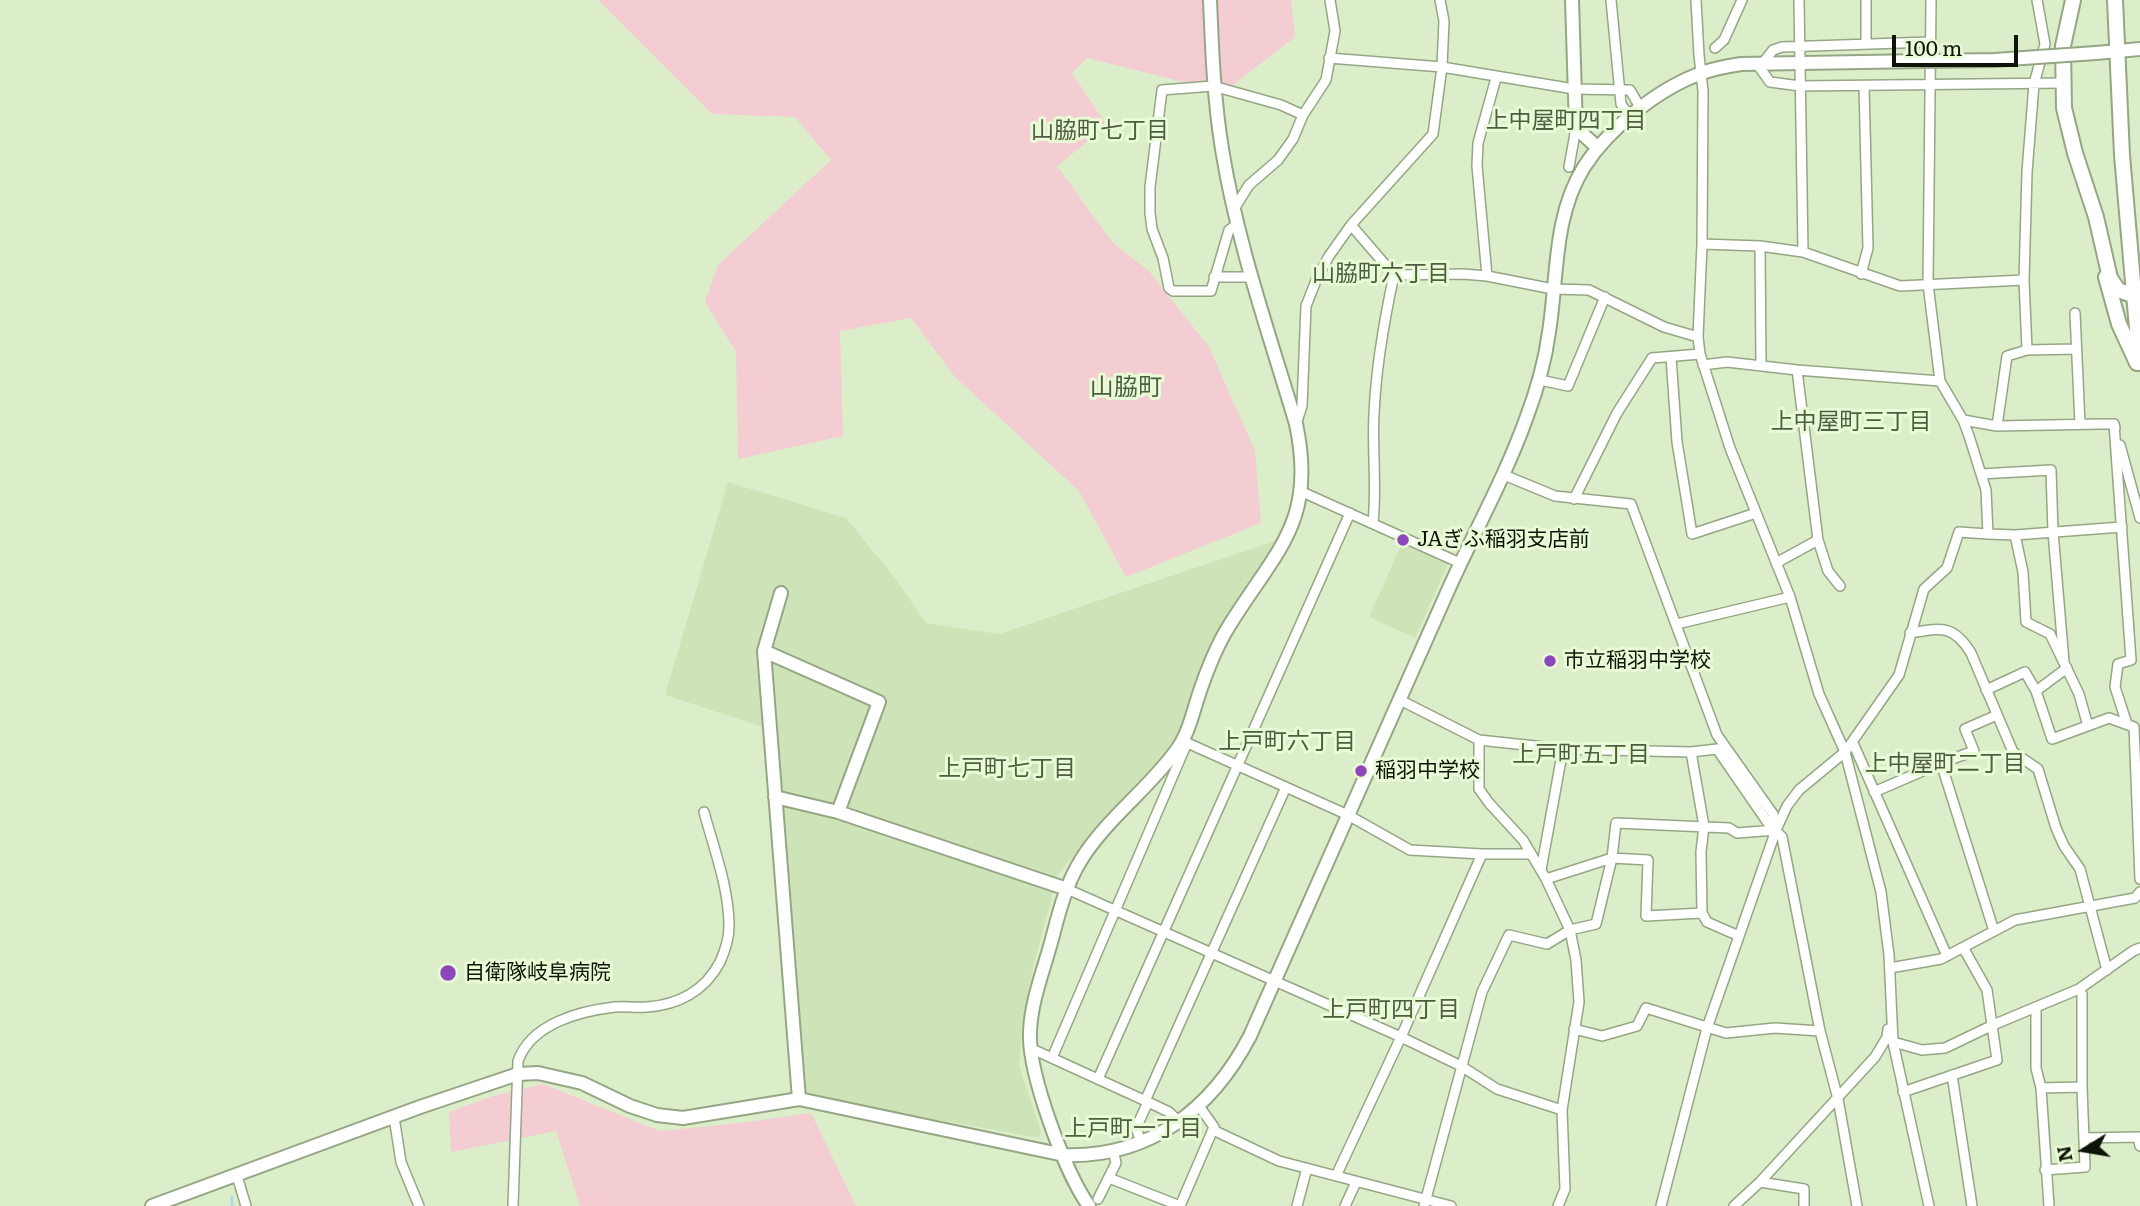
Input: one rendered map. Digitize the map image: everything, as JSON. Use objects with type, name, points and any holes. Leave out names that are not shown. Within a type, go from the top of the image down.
[{"type":"main road","points":[[2073,0],[2063,46],[2062,83],[2070,135],[2110,278],[2118,290],[2135,296]]},
{"type":"main road","points":[[2115,0],[2122,155],[2140,363]]},
{"type":"main road","points":[[2105,255],[2110,299],[2140,370]]},
{"type":"street","points":[[1052,1058],[1185,742],[1218,645],[1289,536],[1298,508],[1301,448],[1296,424],[1238,224],[1222,149],[1213,86],[1210,0]]},
{"type":"street","points":[[1234,209],[1249,184],[1278,160],[1293,139],[1303,114],[1326,80],[1335,31],[1330,0]]},
{"type":"street","points":[[1296,424],[1302,406],[1306,306],[1329,256],[1351,225],[1433,134],[1442,67],[1444,21],[1440,0]]},
{"type":"street","points":[[1569,167],[1576,128],[1572,0]]},
{"type":"street","points":[[1611,0],[1621,104],[1635,113]]},
{"type":"street","points":[[1696,0],[1703,91],[1702,244],[1698,337],[1700,354],[1727,439],[1790,597],[1819,694],[1845,751],[1881,892],[1890,968],[1893,1042],[1929,1206]]},
{"type":"street","points":[[1715,48],[1724,40],[1742,0]]},
{"type":"street","points":[[1799,0],[1803,252]]},
{"type":"street","points":[[1866,0],[1866,44]]},
{"type":"street","points":[[1931,0],[1928,284],[1940,381],[1963,420],[1981,474],[1986,490],[1988,534]]},
{"type":"street","points":[[2027,350],[2024,280],[2027,172],[2034,84],[2045,44],[2037,0]]},
{"type":"street","points":[[1760,63],[1773,50],[1782,47],[1930,43]]},
{"type":"street","points":[[161,1204],[518,1073],[558,1076],[582,1083],[657,1115],[683,1118],[799,1099],[1064,1156],[1113,1150],[1141,1142],[1178,1122],[1215,1090],[1234,1065],[1250,1036],[1460,562],[1504,475],[1540,380],[1550,330],[1559,235],[1566,205],[1583,168],[1597,148],[1635,113],[1661,94],[1701,73],[1741,64],[1994,60],[2137,50]]},
{"type":"street","points":[[1329,58],[1442,67],[1574,89],[1630,90],[1635,113]]},
{"type":"street","points":[[1760,63],[1770,82],[1800,86],[2062,83]]},
{"type":"street","points":[[1487,276],[1477,166],[1478,143],[1496,78]]},
{"type":"street","points":[[1238,224],[1229,230],[1211,291],[1173,291],[1169,288],[1150,213],[1150,187],[1162,90],[1213,86],[1303,114]]},
{"type":"street","points":[[1861,274],[1868,248],[1864,86]]},
{"type":"street","points":[[1576,128],[1597,148]]},
{"type":"street","points":[[1351,225],[1394,275],[1487,276],[1553,289],[1589,290],[1664,327],[1698,337]]},
{"type":"street","points":[[1702,244],[1760,246],[1803,252],[1900,286],[2024,280]]},
{"type":"street","points":[[1760,246],[1761,365]]},
{"type":"street","points":[[1373,522],[1376,497],[1374,413],[1381,342],[1394,275]]},
{"type":"street","points":[[1214,277],[1253,277]]},
{"type":"street","points":[[1540,380],[1568,386],[1605,297]]},
{"type":"street","points":[[2075,313],[2080,424]]},
{"type":"street","points":[[1997,426],[2007,356],[2027,350],[2076,349]]},
{"type":"street","points":[[1574,499],[1617,413],[1652,358],[1700,354]]},
{"type":"street","points":[[1671,357],[1677,442],[1692,534],[1756,513]]},
{"type":"street","points":[[1703,365],[1727,362],[1940,381]]},
{"type":"street","points":[[1797,370],[1818,540],[1828,571],[1840,586]]},
{"type":"street","points":[[1963,420],[1997,426],[2114,424]]},
{"type":"street","points":[[2114,424],[2140,518]]},
{"type":"street","points":[[2114,424],[2131,660],[2118,664],[2115,687],[2127,724]]},
{"type":"street","points":[[1981,474],[2050,470],[2065,665]]},
{"type":"street","points":[[1504,475],[1555,496],[1632,504],[1717,735],[1773,814],[1776,830]]},
{"type":"street","points":[[1300,491],[1460,562]]},
{"type":"street","points":[[1098,1079],[1350,513]]},
{"type":"street","points":[[1661,1206],[1707,1028],[1776,830],[1787,806],[1799,790],[1853,743],[1899,675],[1924,589],[1947,568],[1959,532],[2015,535],[2122,527]]},
{"type":"street","points":[[2015,535],[2023,572],[2025,622],[2050,634],[2079,694],[2088,726]]},
{"type":"street","points":[[1776,563],[1818,540]]},
{"type":"street","points":[[781,593],[764,651],[799,1099]]},
{"type":"street","points":[[1677,624],[1790,597]]},
{"type":"street","points":[[1910,633],[1949,629],[1971,653],[2013,752],[2038,769],[2056,828],[2064,846],[2080,869],[2108,970]]},
{"type":"street","points":[[764,651],[879,702],[838,812]]},
{"type":"street","points":[[2036,691],[2065,665]]},
{"type":"street","points":[[1986,690],[2025,672],[2036,691],[2052,739],[2109,718],[2134,727],[2140,879]]},
{"type":"street","points":[[1399,700],[1479,740],[1563,748],[1691,752],[1717,749],[1768,823],[1782,837],[1821,1031],[1838,1099],[1857,1206]]},
{"type":"street","points":[[1874,792],[1974,751],[1965,729],[1997,715]]},
{"type":"street","points":[[1479,740],[1479,789],[1523,840],[1543,874],[1570,930],[1576,960],[1579,1002],[1562,1110],[1565,1189],[1558,1206]]},
{"type":"street","points":[[1185,742],[1348,815],[1410,850],[1531,854]]},
{"type":"street","points":[[1113,1150],[1115,1163],[1094,1203],[1080,1193],[1035,1075],[1030,1048],[1034,1008],[1067,888],[1087,851],[1185,742]]},
{"type":"street","points":[[1853,743],[1947,957]]},
{"type":"street","points":[[1543,874],[1563,748]]},
{"type":"street","points":[[1691,752],[1704,826],[1700,852],[1702,913],[1707,922],[1739,936]]},
{"type":"street","points":[[1941,763],[1994,931]]},
{"type":"street","points":[[1141,1142],[1136,1128],[1147,1101],[1286,787]]},
{"type":"street","points":[[775,797],[838,812],[1067,888],[1401,1037],[1461,1066],[1497,1089],[1562,1110]]},
{"type":"street","points":[[513,1206],[517,1061],[533,1037],[556,1023],[586,1012],[677,1002],[703,986],[715,972],[729,936],[729,923],[725,891],[705,812]]},
{"type":"street","points":[[1425,1203],[1482,992],[1509,935],[1547,944],[1570,930],[1596,924],[1612,858],[1616,823],[1729,828],[1737,833],[1776,830]]},
{"type":"street","points":[[1336,1175],[1482,854]]},
{"type":"street","points":[[1543,874],[1612,858],[1648,860],[1646,916],[1702,913]]},
{"type":"street","points":[[1890,968],[1947,957],[2015,920],[2135,898],[2140,892]]},
{"type":"street","points":[[1893,1042],[1922,1049],[1945,1048],[2079,989],[2140,948]]},
{"type":"street","points":[[1903,1092],[1997,1060],[1987,990],[1964,949]]},
{"type":"street","points":[[2045,1170],[2085,1167],[2082,994],[2079,989]]},
{"type":"street","points":[[2036,1008],[2036,1068],[2041,1088],[2049,1206]]},
{"type":"street","points":[[1574,1029],[1602,1036],[1614,1033],[1637,1026],[1646,1009],[1726,1033],[1775,1028],[1821,1031]]},
{"type":"street","points":[[1734,1206],[1760,1182],[1875,1057],[1887,1037],[1890,1010]]},
{"type":"street","points":[[1030,1048],[1147,1101],[1169,1112],[1178,1122]]},
{"type":"street","points":[[1952,1075],[1972,1206]]},
{"type":"street","points":[[2041,1088],[2082,1087]]},
{"type":"street","points":[[1109,1178],[1180,1206],[1214,1127],[1199,1106]]},
{"type":"street","points":[[394,1117],[401,1162],[419,1204],[407,1206]]},
{"type":"street","points":[[1213,1130],[1279,1161],[1336,1175],[1425,1203],[1451,1206]]},
{"type":"street","points":[[2084,1138],[2138,1137],[2140,1146]]},
{"type":"street","points":[[1297,1206],[1307,1168]]},
{"type":"street","points":[[237,1176],[246,1206]]},
{"type":"street","points":[[1345,1206],[1356,1182]]},
{"type":"street","points":[[1760,1182],[1804,1189],[1804,1206]]},
{"type":"shaded area","points":[[598,0],[1291,0],[1295,37],[1224,92],[1087,58],[1072,73],[1107,126],[1057,166],[1113,243],[1149,271],[1209,347],[1255,451],[1261,523],[1126,577],[1079,491],[954,376],[911,318],[840,331],[843,436],[738,459],[736,352],[705,302],[718,265],[831,160],[795,117],[712,114]]},
{"type":"shaded area","points":[[728,482],[846,518],[895,578],[926,623],[999,634],[1284,538],[1218,631],[1179,736],[1058,874],[1023,1016],[1019,1066],[1041,1131],[1039,1138],[800,1095],[772,730],[665,695]]},
{"type":"shaded area","points":[[1403,541],[1449,562],[1415,638],[1369,617]]},
{"type":"shaded area","points":[[543,1084],[660,1131],[811,1113],[856,1206],[580,1206],[556,1131],[451,1152],[449,1112],[493,1096]]},
{"type":"waterway","points":[[232,1197],[232,1206]]},
{"type":"place","name":"JAぎふ稲羽支店前","points":[[1403,540]]},
{"type":"place","name":"市立稲羽中学校","points":[[1550,661]]},
{"type":"place","name":"稲羽中学校","points":[[1361,771]]},
{"type":"place","name":"自衛隊岐阜病院","points":[[448,973]]},
{"type":"district","name":"上中屋町四丁目","points":[[1566,121]]},
{"type":"district","name":"山脇町七丁目","points":[[1100,131]]},
{"type":"district","name":"山脇町六丁目","points":[[1381,274]]},
{"type":"district","name":"山脇町","points":[[1126,388]]},
{"type":"district","name":"上中屋町三丁目","points":[[1851,422]]},
{"type":"district","name":"上戸町六丁目","points":[[1287,742]]},
{"type":"district","name":"上戸町五丁目","points":[[1581,755]]},
{"type":"district","name":"上中屋町二丁目","points":[[1945,764]]},
{"type":"district","name":"上戸町七丁目","points":[[1007,769]]},
{"type":"district","name":"上戸町四丁目","points":[[1391,1010]]},
{"type":"district","name":"上戸町一丁目","points":[[1133,1129]]}]
